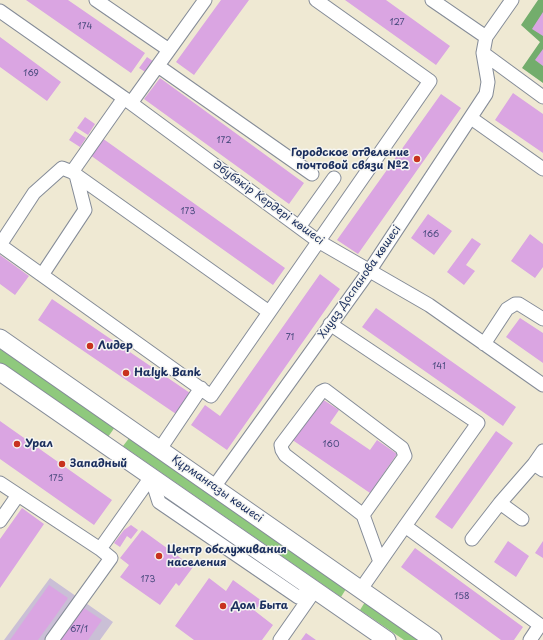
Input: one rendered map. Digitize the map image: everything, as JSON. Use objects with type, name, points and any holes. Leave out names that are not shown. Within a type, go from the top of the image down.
[{"type":"main road","name":"Құрманғазы көшесі","points":[[0,338],[433,640]]},
{"type":"main road","points":[[0,372],[387,640]]},
{"type":"main road","points":[[111,449],[127,426]]},
{"type":"main road","points":[[345,611],[361,590]]},
{"type":"street","points":[[96,0],[169,50]]},
{"type":"street","points":[[74,173],[128,101],[158,66],[205,0]]},
{"type":"street","points":[[269,312],[74,173],[62,168],[34,193],[0,245],[211,396],[430,81],[316,0]]},
{"type":"street","points":[[432,0],[486,37]]},
{"type":"street","points":[[512,0],[486,37],[483,53],[543,97]]},
{"type":"street","name":"Әбубәкір Кердері көшесі","points":[[0,11],[128,101],[318,241],[429,305],[543,385]]},
{"type":"street","name":"Хиуаз Доспанова көшесі","points":[[214,487],[370,270],[486,94],[488,82],[487,69],[483,53]]},
{"type":"street","points":[[158,66],[312,174]]},
{"type":"street","points":[[471,118],[543,169]]},
{"type":"street","points":[[42,275],[85,210],[74,173]]},
{"type":"street","points":[[299,227],[334,178]]},
{"type":"street","points":[[484,344],[507,309],[515,304],[519,304],[543,319]]},
{"type":"street","points":[[330,324],[478,423],[361,590]]},
{"type":"street","points":[[160,449],[200,388]]},
{"type":"street","points":[[363,515],[405,456],[402,448],[325,390],[321,392],[282,445],[282,450],[285,455],[363,515],[380,562]]},
{"type":"street","points":[[472,539],[500,503],[539,467],[543,451]]},
{"type":"street","points":[[100,549],[151,476]]},
{"type":"street","points":[[0,483],[100,549],[111,558],[52,640]]},
{"type":"street","points":[[0,521],[18,495]]},
{"type":"street","points":[[500,503],[522,519]]},
{"type":"street","points":[[405,526],[540,625],[530,640]]},
{"type":"street","points":[[280,640],[315,590]]},
{"type":"shaded area","points":[[50,578],[113,622],[100,640],[4,640]]},
{"type":"green space","points":[[538,0],[543,0],[543,83],[522,68],[540,42],[521,25]]},
{"type":"green space","points":[[0,349],[115,427],[108,437],[0,363]]},
{"type":"green space","points":[[130,437],[346,589],[341,597],[123,446]]},
{"type":"green space","points":[[365,602],[420,640],[404,640],[360,610]]},
{"type":"building","points":[[26,0],[68,0],[145,53],[131,73]]},
{"type":"building","points":[[221,0],[249,0],[194,75],[176,62]]},
{"type":"building","points":[[345,0],[386,0],[450,46],[436,65]]},
{"type":"building","points":[[543,12],[543,36],[532,29]]},
{"type":"building","points":[[0,37],[61,82],[47,101],[0,67]]},
{"type":"building","points":[[543,49],[543,66],[535,60]]},
{"type":"building","points":[[147,57],[157,64],[150,75],[139,68]]},
{"type":"building","points":[[160,78],[304,183],[289,204],[144,99]]},
{"type":"building","points":[[513,93],[543,114],[543,153],[495,120]]},
{"type":"building","points":[[441,94],[461,108],[358,254],[337,240]]},
{"type":"building","points":[[85,117],[95,124],[88,135],[77,128]]},
{"type":"building","points":[[75,131],[86,138],[80,147],[69,140]]},
{"type":"building","points":[[102,138],[285,268],[273,285],[90,155]]},
{"type":"building","points":[[428,214],[452,231],[434,255],[411,238]]},
{"type":"building","points":[[530,234],[543,244],[543,267],[535,278],[511,261]]},
{"type":"building","points":[[472,238],[481,244],[466,265],[475,271],[464,285],[447,272]]},
{"type":"building","points":[[0,255],[29,276],[15,295],[0,284]]},
{"type":"building","points":[[320,274],[340,289],[227,450],[191,425],[205,405],[220,416]]},
{"type":"building","points":[[52,299],[190,393],[176,414],[38,320]]},
{"type":"building","points":[[376,308],[516,407],[503,426],[362,327]]},
{"type":"building","points":[[520,318],[543,333],[543,363],[506,337]]},
{"type":"building","points":[[319,397],[339,410],[330,423],[370,450],[377,440],[397,454],[370,493],[291,439]]},
{"type":"building","points":[[0,421],[112,500],[94,525],[0,459]]},
{"type":"building","points":[[496,431],[513,443],[452,529],[435,517]]},
{"type":"building","points":[[22,508],[44,524],[0,588],[0,539]]},
{"type":"building","points":[[131,525],[138,530],[131,539],[127,536],[120,547],[114,543],[124,530]]},
{"type":"building","points":[[142,530],[193,567],[179,586],[176,583],[160,605],[120,577],[129,565],[120,558]]},
{"type":"building","points":[[508,541],[529,556],[516,577],[494,562]]},
{"type":"building","points":[[543,541],[543,558],[535,553]]},
{"type":"building","points":[[415,548],[523,627],[514,640],[501,640],[401,567]]},
{"type":"building","name":"Дом Быта","points":[[209,578],[226,591],[233,580],[262,601],[255,611],[273,625],[262,640],[194,640],[175,626]]},
{"type":"building","points":[[49,585],[68,598],[54,618],[38,640],[10,640]]},
{"type":"building","points":[[81,606],[102,620],[88,640],[57,640]]},
{"type":"building","points":[[306,633],[316,640],[301,640]]},
{"type":"place","name":"Городское отделение почтовой связи №2","points":[[417,159]]},
{"type":"place","name":"Лидер","points":[[90,346]]},
{"type":"place","name":"Halyk Bank","points":[[126,373]]},
{"type":"place","name":"Урал","points":[[17,444]]},
{"type":"place","name":"Западный","points":[[62,464]]},
{"type":"place","name":"Центр обслуживания наcеления","points":[[159,556]]},
{"type":"place","name":"Дом Быта","points":[[223,606]]}]
